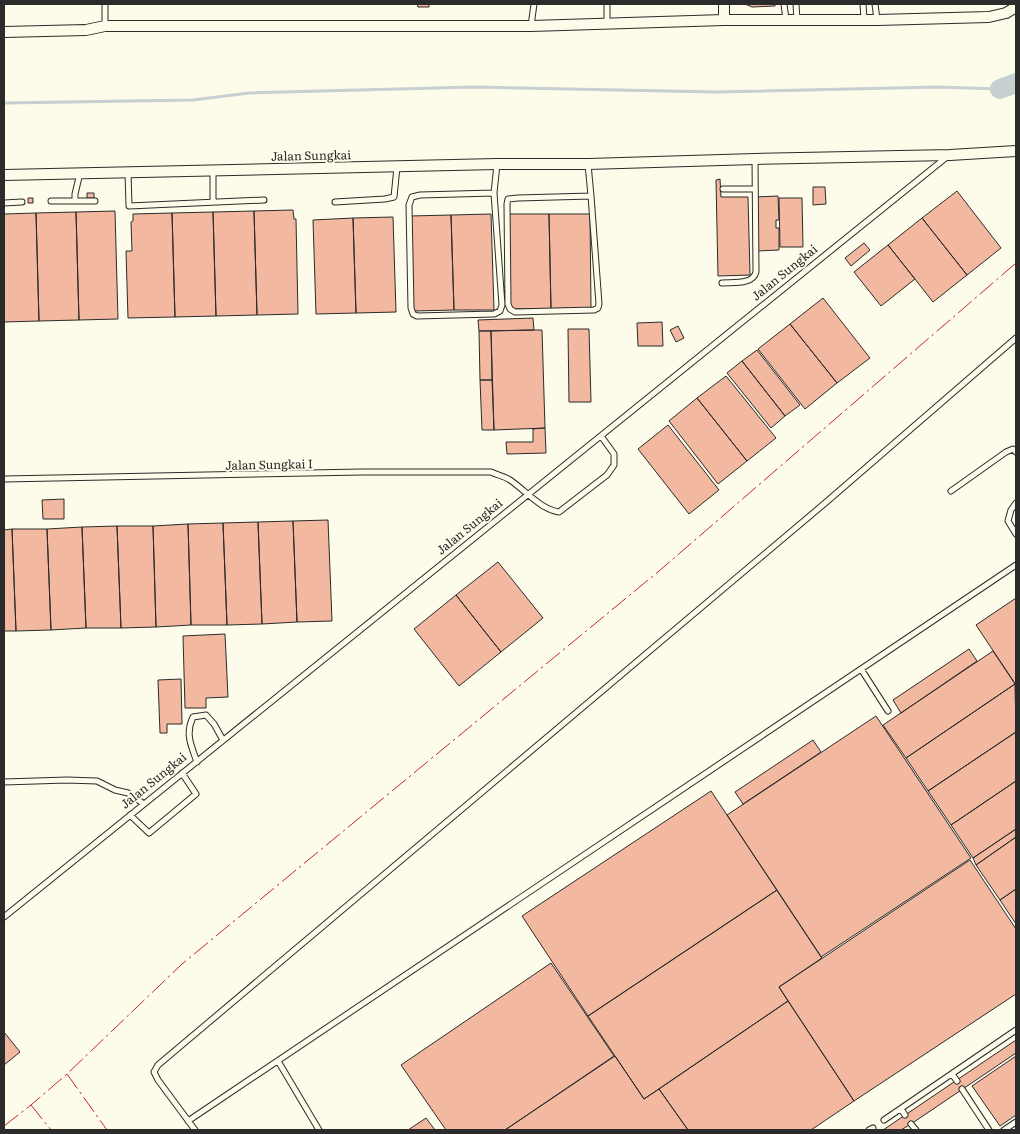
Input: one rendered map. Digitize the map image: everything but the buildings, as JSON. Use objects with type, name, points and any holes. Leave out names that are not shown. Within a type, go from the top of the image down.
[{"type":"street","points":[[724,4],[724,20]]},
{"type":"street","points":[[4,32],[86,30],[105,26],[531,26],[724,20],[877,20],[989,17],[1006,13],[1016,8]]},
{"type":"street","name":"Jalan Sungkai","points":[[4,175],[497,164],[588,164],[950,155],[1016,151]]},
{"type":"lane","points":[[105,4],[105,26]]},
{"type":"lane","points":[[531,26],[534,4]]},
{"type":"lane","points":[[607,4],[607,24]]},
{"type":"lane","points":[[784,4],[786,20]]},
{"type":"lane","points":[[796,4],[797,20]]},
{"type":"lane","points":[[862,4],[864,20]]},
{"type":"lane","points":[[875,4],[877,20]]},
{"type":"lane","name":"Jalan Sungkai","points":[[4,917],[950,155]]},
{"type":"lane","points":[[722,283],[750,281],[755,277],[755,159]]},
{"type":"lane","points":[[494,194],[420,195],[412,197],[409,205],[411,308],[413,314],[417,316],[494,314],[500,311],[502,305],[494,194],[497,164]]},
{"type":"lane","points":[[588,164],[591,196],[599,304],[598,308],[594,310],[514,312],[508,304],[508,199],[591,196]]},
{"type":"lane","points":[[335,202],[394,197],[398,166]]},
{"type":"lane","points":[[213,170],[213,202]]},
{"type":"lane","points":[[128,172],[129,206],[264,200]]},
{"type":"lane","points":[[75,201],[80,173]]},
{"type":"lane","points":[[723,189],[754,188]]},
{"type":"lane","points":[[50,202],[95,201]]},
{"type":"lane","points":[[4,203],[22,202]]},
{"type":"lane","points":[[195,1130],[158,1080],[154,1072],[158,1065],[816,511],[1016,338]]},
{"type":"lane","name":"Jalan Sungkai I","points":[[4,480],[352,472],[491,472],[508,478],[551,510],[559,512],[607,475],[614,465],[614,454],[601,436]]},
{"type":"lane","points":[[951,490],[1006,452],[1013,449],[1016,452]]},
{"type":"lane","points":[[1016,503],[1010,510],[1008,521],[1016,534]]},
{"type":"lane","points":[[188,1121],[1016,565]]},
{"type":"lane","points":[[861,669],[888,711]]},
{"type":"lane","points":[[197,762],[189,738],[189,726],[193,717],[206,715],[214,724],[223,740]]},
{"type":"lane","points":[[130,815],[149,833],[196,794],[182,773]]},
{"type":"lane","points":[[4,782],[97,781],[115,790],[128,793],[144,804]]},
{"type":"lane","points":[[884,1120],[1016,1030]]},
{"type":"lane","points":[[278,1061],[319,1130]]},
{"type":"lane","points":[[952,1074],[957,1081]]},
{"type":"lane","points":[[962,1089],[989,1130]]},
{"type":"lane","points":[[901,1109],[905,1115]]},
{"type":"lane","points":[[1004,1130],[1016,1122]]},
{"type":"lane","points":[[911,1124],[916,1130]]},
{"type":"waterway","points":[[1000,89],[1016,83]]},
{"type":"waterway","points":[[4,103],[193,100],[249,93],[474,87],[716,92],[937,87],[1000,89]]},
{"type":"power","points":[[4,1126],[67,1074],[182,964],[659,571],[1016,263]]},
{"type":"power","points":[[67,1074],[107,1130]]},
{"type":"power","points":[[31,1105],[51,1130]]}]
